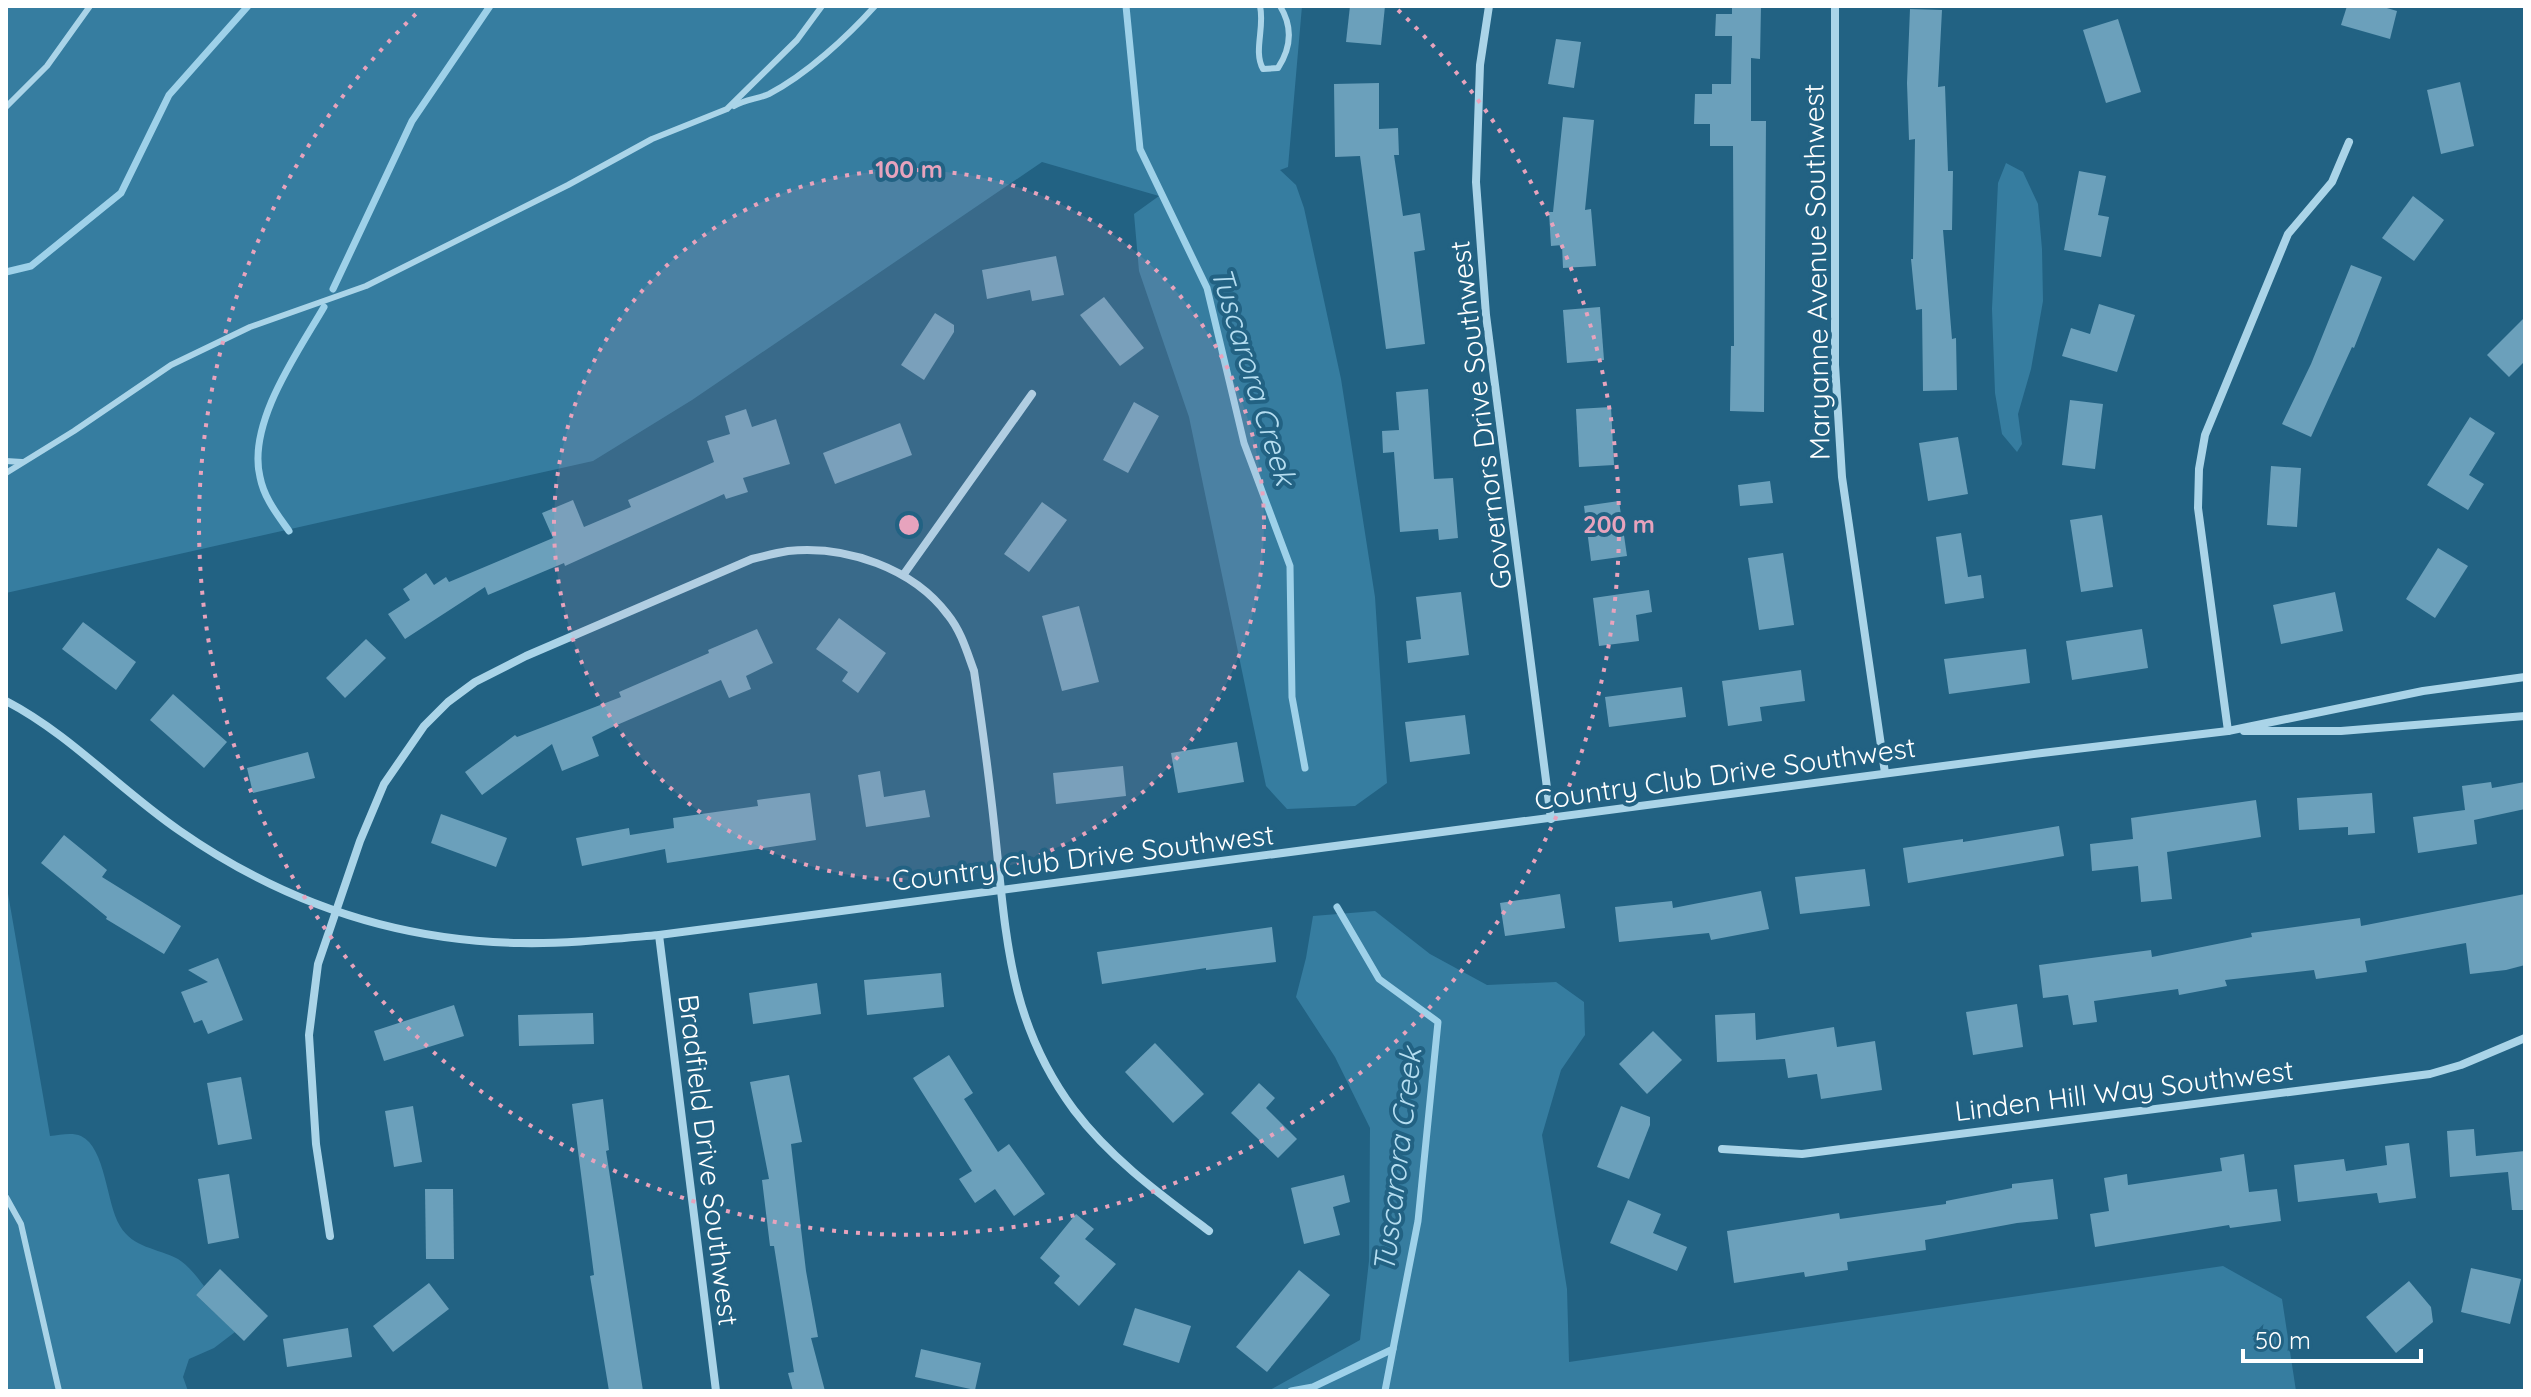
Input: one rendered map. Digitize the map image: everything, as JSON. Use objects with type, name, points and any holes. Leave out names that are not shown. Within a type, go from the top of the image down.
[{"type":"street","name":"Governors Drive Southwest","points":[[1489,6],[1480,65],[1476,182],[1486,315],[1551,819]]},
{"type":"street","name":"Maryanne Avenue Southwest","points":[[1835,6],[1836,393],[1842,477],[1885,773]]},
{"type":"street","points":[[2228,731],[2198,508],[2199,469],[2205,435],[2288,234],[2332,182],[2349,142]]},
{"type":"street","points":[[904,574],[1032,394]]},
{"type":"street","points":[[330,1236],[316,1144],[309,1035],[318,964],[334,913],[384,784],[424,726],[448,702],[475,682],[569,637],[752,559],[789,551],[821,551],[859,558],[904,574],[929,593],[949,616],[974,671],[1009,958],[1022,1015],[1045,1063],[1074,1110],[1136,1176],[1209,1231]]},
{"type":"street","name":"Country Club Drive Southwest","points":[[6,701],[61,737],[178,830],[222,860],[275,887],[334,913],[406,931],[519,943],[659,935],[1885,773],[2228,731],[2423,691],[2525,677]]},
{"type":"street","name":"Country Club Drive Southwest","points":[[2228,731],[2341,731],[2525,716]]},
{"type":"street","name":"Bradfield Drive Southwest","points":[[659,935],[716,1391]]},
{"type":"street","name":"Linden Hill Way Southwest","points":[[1722,1149],[1802,1154],[2430,1074],[2461,1065],[2525,1038]]},
{"type":"lane","points":[[6,107],[47,66],[90,6]]},
{"type":"lane","points":[[727,109],[797,40],[822,6]]},
{"type":"lane","points":[[6,473],[182,360],[250,327],[366,286],[568,185],[652,139],[743,100],[766,95],[802,74],[875,6]]},
{"type":"lane","points":[[1260,6],[1263,20],[1259,61],[1263,69],[1271,70],[1278,68],[1286,55],[1289,25],[1280,6]]},
{"type":"lane","points":[[6,461],[24,462]]},
{"type":"lane","points":[[6,1197],[21,1224],[59,1391]]},
{"type":"shaded area","points":[[6,6],[1302,6],[1288,167],[1280,170],[1296,185],[1304,208],[1341,379],[1375,597],[1387,783],[1355,806],[1287,809],[1266,786],[1189,417],[1139,271],[1134,214],[1159,196],[1042,162],[692,400],[593,461],[6,593]]},
{"type":"shaded area","points":[[2006,163],[2023,172],[2038,204],[2042,249],[2043,301],[2031,369],[2018,414],[2022,444],[2017,452],[2002,434],[1995,393],[1992,309],[1998,183]]},
{"type":"shaded area","points":[[6,882],[50,1136],[74,1134],[89,1142],[101,1164],[115,1216],[125,1233],[139,1243],[185,1264],[204,1286],[196,1295],[235,1332],[214,1348],[189,1359],[183,1377],[188,1391],[6,1391]]},
{"type":"shaded area","points":[[1375,911],[1430,954],[1487,985],[1556,982],[1584,1002],[1585,1035],[1561,1070],[1542,1135],[1567,1289],[1569,1362],[2223,1266],[2282,1299],[2296,1391],[1268,1391],[1360,1340],[1369,1261],[1370,1128],[1335,1057],[1296,997],[1313,916]]},
{"type":"building","points":[[1350,6],[1385,6],[1381,45],[1346,42]]},
{"type":"building","points":[[1732,6],[1761,6],[1760,59],[1751,58],[1751,121],[1766,121],[1764,412],[1730,411],[1731,346],[1734,346],[1733,146],[1710,146],[1710,124],[1694,124],[1695,94],[1712,94],[1712,84],[1731,84],[1732,36],[1715,36],[1716,14],[1732,14]]},
{"type":"building","points":[[2347,6],[2380,6],[2397,11],[2390,39],[2341,25]]},
{"type":"building","points":[[1910,9],[1942,10],[1938,87],[1945,86],[1948,171],[1953,171],[1952,230],[1943,230],[1952,339],[1956,338],[1957,390],[1923,391],[1922,309],[1916,310],[1911,259],[1915,139],[1909,140],[1907,83]]},
{"type":"building","points":[[2118,19],[2141,92],[2106,103],[2083,30]]},
{"type":"building","points":[[1556,39],[1581,42],[1574,88],[1548,84]]},
{"type":"building","points":[[2460,82],[2474,146],[2441,154],[2427,90]]},
{"type":"building","points":[[1379,83],[1379,129],[1398,128],[1399,155],[1394,155],[1403,216],[1420,213],[1425,250],[1414,252],[1425,344],[1386,349],[1360,156],[1335,157],[1334,84]]},
{"type":"building","points":[[1563,117],[1594,120],[1585,210],[1591,209],[1596,266],[1563,268],[1562,245],[1551,246],[1549,212],[1553,212]]},
{"type":"building","points":[[2079,171],[2106,176],[2098,215],[2109,217],[2101,257],[2064,250]]},
{"type":"building","points":[[2413,196],[2444,220],[2414,261],[2382,238]]},
{"type":"building","points":[[1056,256],[1064,295],[1032,301],[1030,290],[987,299],[982,270]]},
{"type":"building","points":[[2351,265],[2382,277],[2354,348],[2311,437],[2282,424],[2311,364]]},
{"type":"building","points":[[1104,297],[1144,348],[1120,366],[1080,315]]},
{"type":"building","points":[[2099,304],[2135,315],[2117,372],[2062,356],[2071,328],[2090,334]]},
{"type":"building","points":[[1600,307],[1604,360],[1567,363],[1563,310]]},
{"type":"building","points":[[935,313],[954,325],[954,332],[924,380],[901,365]]},
{"type":"building","points":[[2525,317],[2525,361],[2509,377],[2487,355]]},
{"type":"building","points":[[1428,389],[1434,479],[1453,478],[1458,538],[1439,540],[1438,529],[1400,532],[1394,452],[1383,453],[1382,431],[1399,430],[1396,392]]},
{"type":"building","points":[[2070,400],[2103,404],[2095,469],[2062,465]]},
{"type":"building","points":[[1134,402],[1159,416],[1128,473],[1103,460]]},
{"type":"building","points":[[1611,407],[1614,465],[1579,467],[1576,409]]},
{"type":"building","points":[[746,409],[752,427],[776,419],[790,464],[743,478],[748,492],[726,499],[724,494],[565,566],[564,563],[488,595],[485,587],[405,639],[388,614],[410,600],[403,589],[426,573],[434,585],[446,577],[449,582],[553,538],[542,513],[573,500],[584,527],[631,507],[628,500],[714,462],[707,441],[730,434],[725,416]]},
{"type":"building","points":[[2470,417],[2495,433],[2469,475],[2484,484],[2468,510],[2427,485]]},
{"type":"building","points":[[900,423],[912,455],[835,484],[823,453]]},
{"type":"building","points":[[1958,437],[1968,494],[1928,501],[1919,443]]},
{"type":"building","points":[[2271,466],[2301,468],[2297,527],[2267,525]]},
{"type":"building","points":[[1770,481],[1773,503],[1740,506],[1738,485]]},
{"type":"building","points":[[1619,501],[1627,556],[1591,561],[1584,506]]},
{"type":"building","points":[[1042,502],[1067,520],[1029,572],[1004,554]]},
{"type":"building","points":[[2102,515],[2113,587],[2081,592],[2070,520]]},
{"type":"building","points":[[1961,533],[1968,577],[1981,575],[1984,598],[1945,604],[1936,537]]},
{"type":"building","points":[[2438,548],[2468,566],[2435,618],[2406,599]]},
{"type":"building","points":[[1783,553],[1794,625],[1759,630],[1748,558]]},
{"type":"building","points":[[1649,590],[1652,612],[1636,615],[1639,641],[1599,646],[1593,598]]},
{"type":"building","points":[[1461,592],[1469,655],[1408,663],[1406,641],[1421,639],[1416,597]]},
{"type":"building","points":[[2335,592],[2343,631],[2281,644],[2273,605]]},
{"type":"building","points":[[1079,606],[1099,682],[1062,691],[1042,616]]},
{"type":"building","points":[[839,618],[886,653],[858,693],[842,681],[848,672],[816,649]]},
{"type":"building","points":[[83,622],[136,662],[116,690],[62,649]]},
{"type":"building","points":[[757,629],[773,663],[746,676],[751,689],[729,698],[721,680],[610,728],[592,737],[599,756],[562,771],[552,744],[482,795],[465,772],[515,735],[517,737],[621,697],[619,692]]},
{"type":"building","points":[[2142,629],[2148,668],[2072,680],[2066,641]]},
{"type":"building","points":[[366,639],[386,658],[345,698],[326,678]]},
{"type":"building","points":[[2026,649],[2030,683],[1949,694],[1944,659]]},
{"type":"building","points":[[1801,670],[1805,701],[1760,707],[1762,721],[1728,726],[1722,681]]},
{"type":"building","points":[[1682,687],[1686,717],[1609,727],[1605,697]]},
{"type":"building","points":[[173,694],[227,742],[204,768],[150,720]]},
{"type":"building","points":[[1465,715],[1470,754],[1410,762],[1405,722]]},
{"type":"building","points":[[1237,742],[1244,782],[1178,793],[1171,753]]},
{"type":"building","points":[[308,752],[315,778],[253,793],[247,768]]},
{"type":"building","points":[[1123,766],[1126,796],[1056,804],[1053,773]]},
{"type":"building","points":[[880,771],[884,797],[925,790],[930,817],[866,827],[858,775]]},
{"type":"building","points":[[2491,782],[2492,788],[2525,782],[2525,809],[2474,820],[2477,844],[2418,853],[2413,817],[2465,810],[2462,786]]},
{"type":"building","points":[[810,793],[816,840],[667,863],[665,849],[582,866],[576,838],[629,828],[630,835],[674,828],[673,818],[758,806],[757,800]]},
{"type":"building","points":[[2372,793],[2375,833],[2348,835],[2348,827],[2299,830],[2297,798]]},
{"type":"building","points":[[2256,800],[2261,837],[2167,852],[2172,899],[2141,902],[2138,866],[2092,871],[2090,844],[2133,839],[2131,818]]},
{"type":"building","points":[[441,814],[507,838],[496,867],[431,843]]},
{"type":"building","points":[[2059,826],[2064,856],[1908,883],[1903,848],[1963,839],[1963,842]]},
{"type":"building","points":[[64,835],[107,870],[102,877],[181,926],[164,954],[106,919],[41,863]]},
{"type":"building","points":[[1865,869],[1870,906],[1800,914],[1795,877]]},
{"type":"building","points":[[1761,891],[1769,929],[1711,940],[1709,933],[1619,942],[1615,907],[1672,901],[1673,908]]},
{"type":"building","points":[[1560,894],[1565,928],[1505,936],[1500,903]]},
{"type":"building","points":[[2525,894],[2525,965],[2506,970],[2470,974],[2466,943],[2365,961],[2367,972],[2316,979],[2314,970],[2225,980],[2227,986],[2179,995],[2178,989],[2094,1001],[2097,1022],[2073,1025],[2068,995],[2043,998],[2039,965],[2151,950],[2152,957],[2252,937],[2251,933],[2360,918],[2361,926]]},
{"type":"building","points":[[1272,927],[1276,962],[1206,968],[1102,984],[1097,952]]},
{"type":"building","points":[[218,958],[243,1020],[208,1034],[202,1020],[194,1023],[181,992],[208,982],[188,970]]},
{"type":"building","points":[[941,973],[944,1007],[867,1015],[864,980]]},
{"type":"building","points":[[817,983],[821,1014],[753,1024],[749,993]]},
{"type":"building","points":[[2017,1004],[2023,1047],[1973,1055],[1966,1012]]},
{"type":"building","points":[[454,1005],[464,1036],[384,1061],[374,1031]]},
{"type":"building","points":[[593,1013],[594,1044],[519,1046],[518,1015]]},
{"type":"building","points":[[1755,1013],[1756,1040],[1834,1027],[1837,1047],[1875,1041],[1882,1090],[1821,1099],[1817,1074],[1788,1078],[1785,1059],[1717,1062],[1715,1015]]},
{"type":"building","points":[[1653,1031],[1682,1060],[1647,1094],[1619,1064]]},
{"type":"building","points":[[1155,1043],[1204,1094],[1173,1123],[1125,1072]]},
{"type":"building","points":[[949,1055],[973,1093],[964,1099],[998,1152],[1009,1144],[1045,1194],[1014,1216],[995,1189],[975,1203],[959,1179],[972,1171],[913,1078]]},
{"type":"building","points":[[789,1075],[802,1142],[791,1144],[806,1271],[818,1337],[811,1338],[825,1391],[793,1391],[788,1373],[794,1372],[774,1246],[770,1246],[762,1180],[769,1179],[750,1082]]},
{"type":"building","points":[[241,1077],[252,1139],[218,1145],[207,1083]]},
{"type":"building","points":[[1259,1083],[1275,1098],[1266,1108],[1297,1139],[1278,1158],[1231,1113]]},
{"type":"building","points":[[603,1099],[609,1150],[606,1151],[643,1391],[609,1391],[590,1276],[594,1275],[572,1104]]},
{"type":"building","points":[[413,1106],[422,1162],[394,1167],[385,1111]]},
{"type":"building","points":[[1621,1106],[1650,1117],[1650,1125],[1629,1179],[1597,1167]]},
{"type":"building","points":[[2474,1129],[2476,1156],[2525,1151],[2525,1210],[2512,1210],[2508,1172],[2450,1177],[2447,1131]]},
{"type":"building","points":[[2409,1143],[2416,1198],[2379,1203],[2377,1193],[2298,1202],[2294,1165],[2344,1159],[2346,1171],[2387,1165],[2385,1146]]},
{"type":"building","points":[[2244,1154],[2249,1192],[2277,1189],[2281,1221],[2230,1228],[2229,1225],[2095,1247],[2090,1214],[2109,1211],[2104,1178],[2127,1174],[2128,1185],[2222,1171],[2220,1158]]},
{"type":"building","points":[[229,1174],[239,1238],[208,1244],[198,1179]]},
{"type":"building","points":[[1344,1175],[1350,1202],[1333,1207],[1340,1235],[1304,1244],[1291,1188]]},
{"type":"building","points":[[2053,1179],[2058,1219],[2017,1223],[1925,1240],[1926,1250],[1847,1262],[1848,1270],[1805,1277],[1804,1272],[1734,1283],[1727,1231],[1839,1213],[1840,1219],[1946,1204],[1946,1201],[2012,1188],[2012,1184]]},
{"type":"building","points":[[425,1189],[453,1189],[454,1259],[426,1259]]},
{"type":"building","points":[[1628,1200],[1661,1214],[1653,1233],[1687,1247],[1677,1271],[1610,1243]]},
{"type":"building","points":[[1076,1214],[1094,1229],[1085,1239],[1116,1264],[1079,1306],[1054,1283],[1060,1276],[1040,1258]]},
{"type":"building","points":[[2471,1268],[2521,1279],[2510,1324],[2461,1312]]},
{"type":"building","points":[[220,1269],[268,1316],[244,1341],[196,1295]]},
{"type":"building","points":[[1299,1270],[1330,1295],[1267,1372],[1236,1347]]},
{"type":"building","points":[[2409,1281],[2431,1307],[2433,1322],[2396,1353],[2366,1317]]},
{"type":"building","points":[[429,1283],[449,1309],[393,1352],[373,1326]]},
{"type":"building","points":[[1135,1308],[1191,1326],[1179,1363],[1123,1345]]},
{"type":"building","points":[[348,1328],[352,1357],[287,1367],[283,1339]]},
{"type":"building","points":[[921,1349],[981,1363],[975,1390],[915,1377]]},
{"type":"waterway","points":[[6,272],[31,266],[121,193],[169,95],[248,6]]},
{"type":"waterway","points":[[333,289],[412,121],[490,6]]},
{"type":"waterway","name":"Tuscarora Creek","points":[[1126,6],[1140,149],[1207,288],[1244,443],[1290,566],[1292,697],[1305,768]]},
{"type":"waterway","points":[[289,531],[262,485],[258,456],[261,434],[277,389],[324,307]]},
{"type":"waterway","name":"Tuscarora Creek","points":[[1291,1391],[1313,1387],[1393,1349],[1418,1221],[1438,1022],[1379,979],[1337,907]]},
{"type":"waterway","points":[[1385,1391],[1393,1349]]}]
